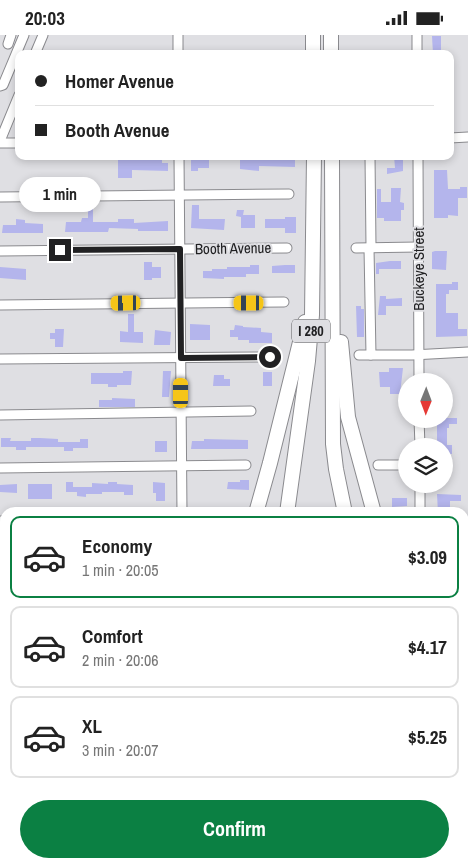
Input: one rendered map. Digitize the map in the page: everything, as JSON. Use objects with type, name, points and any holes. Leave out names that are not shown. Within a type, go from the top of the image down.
[{"type":"highway","points":[[313,35],[314,50]]},
{"type":"highway","points":[[331,35],[331,50]]},
{"type":"highway","name":"I 280","points":[[288,507],[311,336],[314,282],[314,160]]},
{"type":"highway","name":"I 280","points":[[332,160],[333,444],[344,507]]},
{"type":"highway","points":[[258,507],[314,282]]},
{"type":"highway","points":[[333,283],[348,417],[372,507]]},
{"type":"street","points":[[18,50],[24,35]]},
{"type":"street","points":[[37,50],[43,35]]},
{"type":"street","points":[[178,35],[178,50]]},
{"type":"street","points":[[417,35],[417,50]]},
{"type":"street","points":[[0,87],[3,85],[15,56]]},
{"type":"street","points":[[15,105],[0,142],[15,143]]},
{"type":"street","points":[[454,138],[468,137]]},
{"type":"street","points":[[179,160],[182,507]]},
{"type":"street","points":[[370,160],[371,355]]},
{"type":"street","name":"Buckeye Street","points":[[418,160],[419,373]]},
{"type":"street","points":[[0,197],[289,194]]},
{"type":"street","points":[[356,247],[418,247]]},
{"type":"street","name":"Booth Avenue","points":[[0,251],[287,248]]},
{"type":"street","points":[[0,305],[284,303]]},
{"type":"street","points":[[359,355],[418,355],[468,352]]},
{"type":"street","points":[[0,359],[270,357]]},
{"type":"street","points":[[0,415],[251,411]]},
{"type":"street","points":[[0,468],[246,465]]},
{"type":"street","points":[[378,465],[398,465]]},
{"type":"street","points":[[420,493],[420,507]]},
{"type":"building","points":[[432,36],[441,36],[441,50],[433,50]]},
{"type":"building","points":[[118,160],[162,160],[162,163],[168,163],[168,171],[132,170],[132,178],[118,178]]},
{"type":"building","points":[[191,160],[209,160],[209,168],[198,168],[198,171],[191,171]]},
{"type":"building","points":[[240,160],[295,160],[295,167],[259,166],[259,171],[240,169]]},
{"type":"building","points":[[394,160],[403,160],[403,171],[387,174],[387,168],[395,168]]},
{"type":"building","points":[[434,170],[447,170],[448,189],[467,187],[467,198],[458,198],[458,216],[448,215],[448,218],[434,218]]},
{"type":"building","points":[[391,188],[401,188],[400,202],[404,203],[404,210],[401,210],[401,221],[384,221],[384,218],[377,218],[377,189],[381,189],[381,202],[391,202]]},
{"type":"building","points":[[192,205],[199,205],[199,219],[225,219],[224,230],[191,228]]},
{"type":"building","points":[[88,207],[93,207],[93,222],[118,222],[118,219],[134,219],[134,223],[168,221],[168,231],[138,231],[138,229],[109,228],[108,232],[65,232],[66,222],[81,222],[82,218],[88,218]]},
{"type":"building","points":[[237,210],[244,210],[243,215],[255,215],[255,228],[241,228],[241,217],[236,216]]},
{"type":"building","points":[[285,217],[296,217],[296,233],[285,233],[285,228],[265,228],[265,219],[285,219]]},
{"type":"building","points":[[16,219],[25,220],[25,223],[43,224],[43,233],[2,233],[3,225],[16,225]]},
{"type":"building","points":[[447,251],[446,270],[432,269],[432,252]]},
{"type":"building","points":[[401,261],[401,269],[379,269],[379,274],[376,274],[376,263]]},
{"type":"building","points":[[144,262],[152,262],[152,267],[161,267],[161,278],[144,280]]},
{"type":"building","points":[[250,265],[259,265],[259,274],[246,274],[246,277],[224,277],[224,279],[203,278],[203,271],[227,269],[227,267],[250,267]]},
{"type":"building","points":[[295,265],[295,273],[272,273],[272,266]]},
{"type":"building","points":[[0,267],[26,269],[26,280],[0,278]]},
{"type":"building","points":[[452,282],[458,282],[458,290],[449,290],[449,294],[446,294],[446,313],[458,313],[458,329],[467,329],[467,336],[436,337],[436,284],[452,284]]},
{"type":"building","points":[[380,296],[386,296],[386,299],[402,298],[402,306],[386,306],[386,315],[378,315]]},
{"type":"building","points":[[356,306],[361,306],[361,309],[364,309],[364,337],[357,337]]},
{"type":"building","points":[[128,314],[134,314],[134,332],[143,332],[143,343],[120,342],[120,331],[128,332]]},
{"type":"building","points":[[190,324],[210,325],[210,340],[190,340]]},
{"type":"building","points":[[235,325],[261,328],[261,332],[272,333],[272,343],[249,343],[249,340],[238,340],[238,337],[230,337],[230,330],[234,330]]},
{"type":"building","points":[[55,329],[64,329],[63,347],[55,347],[55,339],[50,339],[50,333],[55,333]]},
{"type":"building","points":[[155,330],[171,332],[170,345],[154,345]]},
{"type":"building","points":[[389,368],[403,368],[402,373],[398,373],[398,394],[390,394],[390,387],[380,387],[379,372],[389,372]]},
{"type":"building","points":[[123,371],[132,371],[131,385],[108,387],[108,384],[91,384],[91,373],[123,373]]},
{"type":"building","points":[[163,371],[171,371],[169,397],[162,397]]},
{"type":"building","points":[[263,372],[272,372],[272,386],[263,386]]},
{"type":"building","points":[[214,375],[224,375],[224,379],[230,379],[230,386],[213,386]]},
{"type":"building","points":[[112,398],[135,399],[135,407],[99,407],[99,400],[112,400]]},
{"type":"building","points":[[453,418],[457,418],[457,424],[453,424]]},
{"type":"building","points":[[437,428],[447,428],[447,438],[437,438]]},
{"type":"building","points":[[1,438],[11,438],[10,441],[31,441],[31,438],[58,439],[58,442],[80,442],[80,439],[88,439],[88,448],[73,448],[73,451],[64,451],[64,447],[26,447],[26,450],[16,450],[16,447],[1,447]]},
{"type":"building","points":[[204,439],[248,440],[248,449],[191,449],[192,441],[204,441]]},
{"type":"building","points":[[155,441],[167,441],[167,452],[155,452]]},
{"type":"building","points":[[240,480],[249,480],[249,490],[227,489],[228,482],[240,482]]},
{"type":"building","points":[[66,482],[73,482],[73,487],[92,487],[92,483],[108,484],[108,482],[133,485],[133,495],[124,495],[124,492],[102,492],[102,494],[86,494],[86,497],[77,496],[77,492],[66,492]]},
{"type":"building","points":[[153,482],[165,483],[165,501],[156,501],[156,493],[153,493]]},
{"type":"building","points":[[17,484],[17,493],[0,492],[0,485]]},
{"type":"building","points":[[28,484],[52,484],[52,499],[28,499]]},
{"type":"building","points":[[437,494],[461,495],[461,501],[450,501],[450,507],[438,507]]},
{"type":"building","points":[[392,498],[407,498],[407,506],[392,507]]},
{"type":"route","points":[[60,250],[180,249],[181,358],[270,357]]}]
